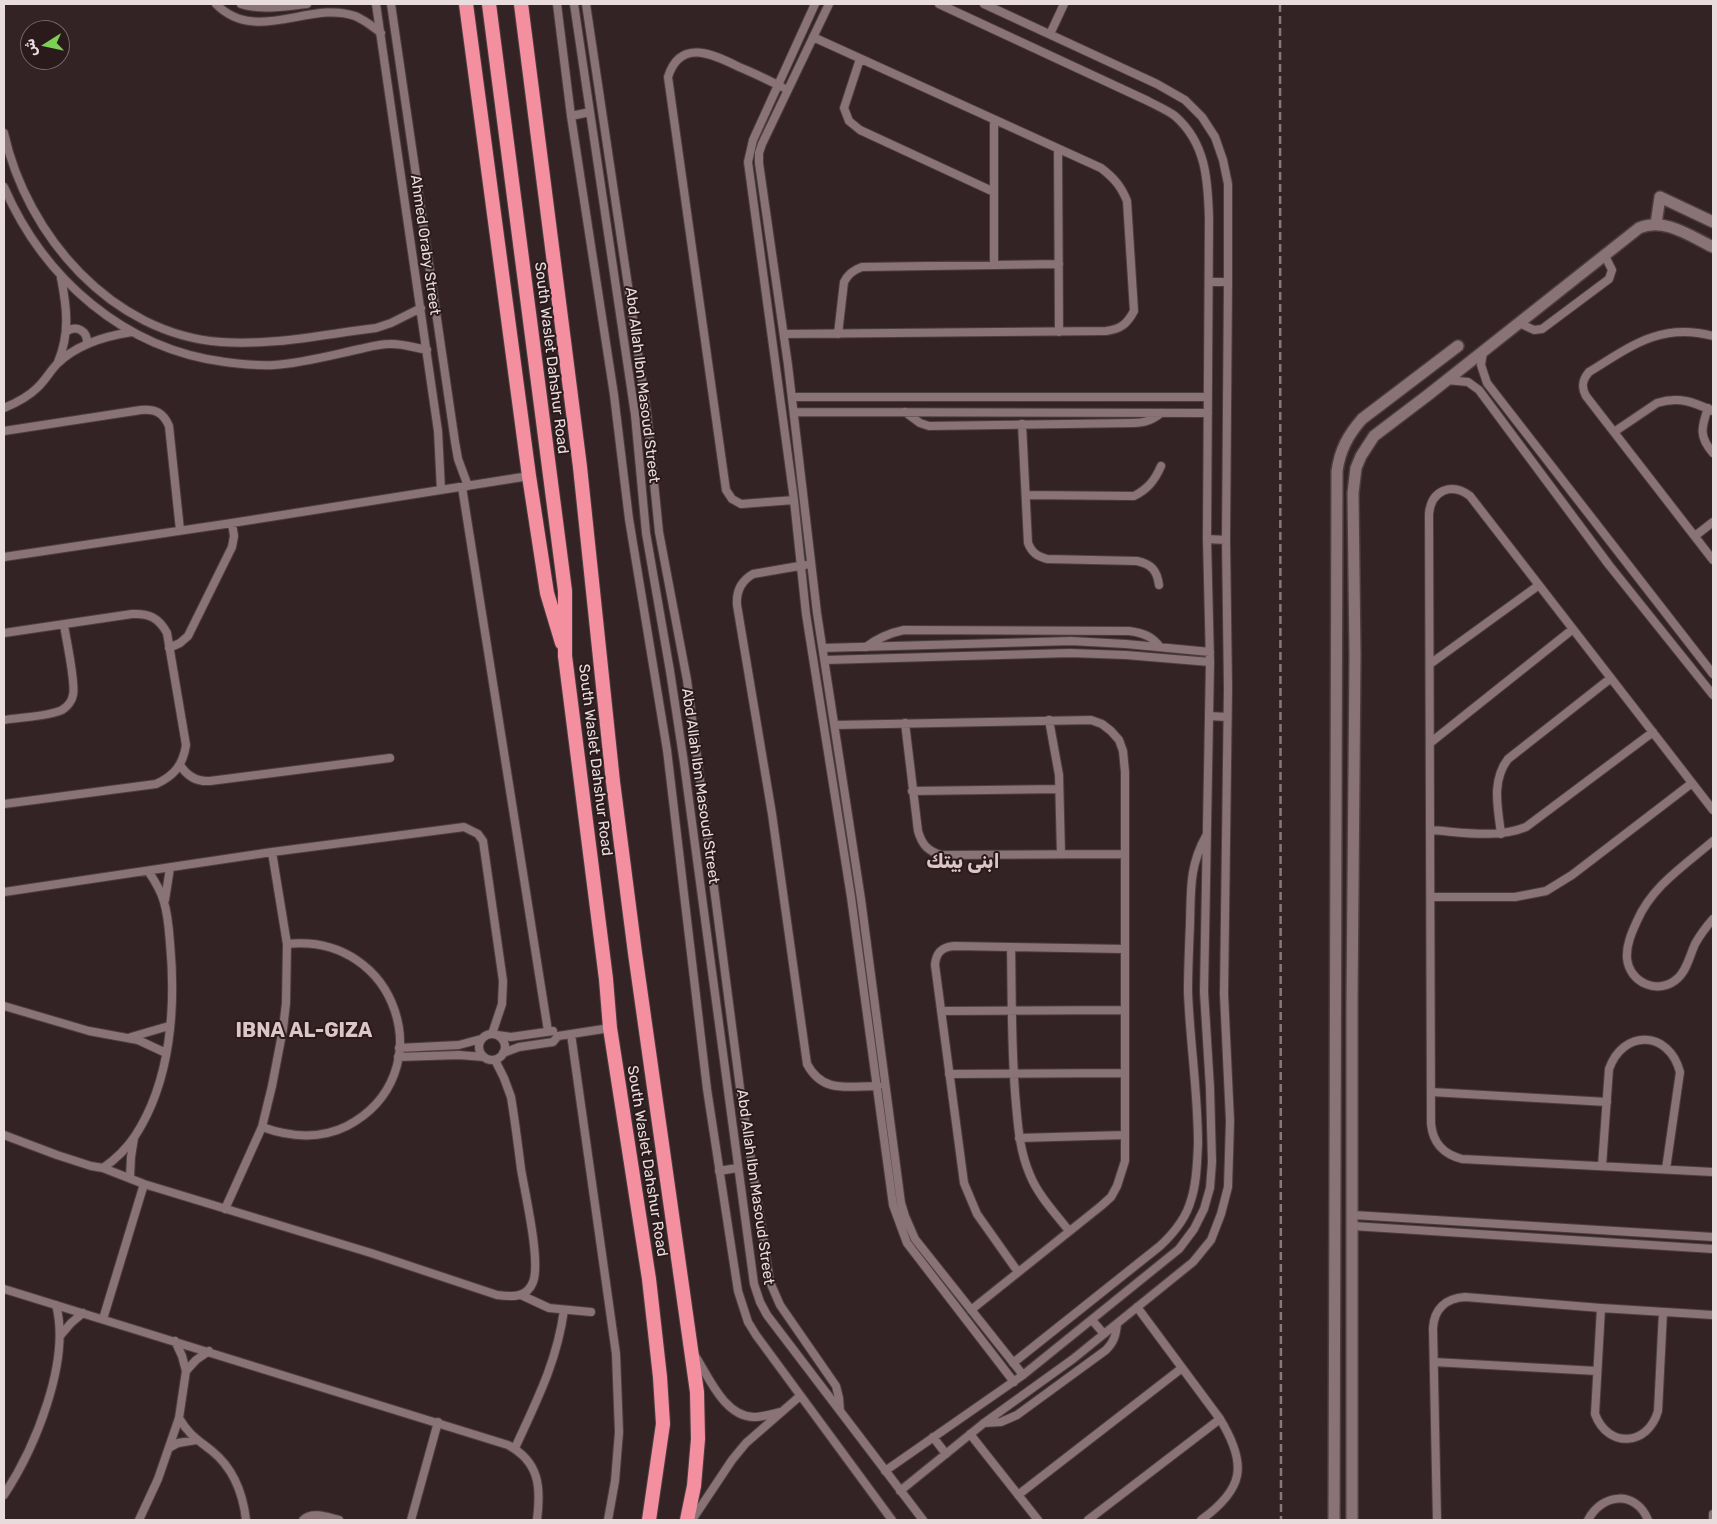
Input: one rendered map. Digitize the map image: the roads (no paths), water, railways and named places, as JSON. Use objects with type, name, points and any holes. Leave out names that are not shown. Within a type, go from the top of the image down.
[{"type":"highway","points":[[466,4],[529,476],[547,593],[565,656]]},
{"type":"highway","name":"South Waslet Dahshur Road","points":[[489,4],[565,591],[565,656],[606,979],[610,1028],[649,1279],[660,1377],[663,1424],[649,1520]]},
{"type":"highway","name":"South Waslet Dahshur Road","points":[[521,4],[580,467],[613,782],[634,953],[697,1392],[698,1439],[694,1486],[687,1520]]},
{"type":"street","points":[[216,4],[237,19],[251,22],[328,13],[346,14],[363,20],[381,33]]},
{"type":"street","points":[[241,4],[255,8],[264,8],[307,4]]},
{"type":"street","name":"Ahmed Oraby Street","points":[[376,4],[440,444],[442,490]]},
{"type":"street","points":[[391,4],[456,451],[465,486],[548,1031]]},
{"type":"street","name":"Abd Allah Ibn Masoud Street","points":[[557,4],[571,116],[614,395],[629,519],[667,750],[707,1089],[737,1287],[742,1307],[756,1335],[892,1520]]},
{"type":"street","name":"Abd Allah Ibn Masoud Street","points":[[574,4],[622,322],[635,415],[646,533],[679,733],[752,1272],[760,1302],[776,1328],[923,1520]]},
{"type":"street","points":[[586,4],[647,413],[659,532],[687,680],[744,1113],[770,1282],[780,1305],[836,1386],[840,1411]]},
{"type":"street","points":[[815,4],[753,140],[748,162],[794,500],[806,614],[851,897],[896,1218],[906,1243],[1014,1382]]},
{"type":"street","points":[[829,4],[759,153],[788,364],[817,613],[875,1001],[901,1203],[915,1239],[1023,1375]]},
{"type":"street","points":[[885,1471],[1014,1382],[1179,1249],[1194,1229],[1204,1209],[1210,1188],[1212,1162],[1204,992],[1210,662],[1207,539],[1209,282],[1207,186],[1199,146],[1188,128],[1174,115],[1148,101],[939,4]]},
{"type":"street","points":[[958,12],[962,4]]},
{"type":"street","points":[[900,1491],[984,1423],[1073,1359],[1193,1262],[1210,1240],[1221,1214],[1228,1187],[1230,1121],[1224,994],[1227,717],[1228,184],[1224,160],[1202,117],[1185,100],[1157,84],[984,4]]},
{"type":"street","points":[[1050,34],[1064,4]]},
{"type":"street","points":[[784,334],[1059,332],[1118,329],[1128,322],[1134,311],[1127,202],[1121,188],[1112,177],[1101,168],[813,37]]},
{"type":"street","points":[[788,90],[705,52],[692,52],[680,57],[672,66],[668,77],[726,490],[732,499],[741,504],[794,500]]},
{"type":"street","points":[[860,59],[844,108],[849,121],[860,130],[994,192]]},
{"type":"street","points":[[571,116],[590,112]]},
{"type":"street","points":[[994,120],[994,265]]},
{"type":"street","points":[[4,133],[12,162],[25,196],[42,225],[62,253],[105,295],[126,310],[153,325],[174,333],[204,340],[268,342],[376,328],[391,323],[420,308]]},
{"type":"street","points":[[1058,149],[1059,332]]},
{"type":"street","points":[[4,188],[28,234],[61,277],[102,313],[151,342],[184,354],[246,365],[289,363],[385,344],[396,344],[427,350]]},
{"type":"street","points":[[1656,224],[1660,197],[1713,222]]},
{"type":"street","points":[[606,219],[618,217]]},
{"type":"street","points":[[1352,1520],[1352,1029],[1355,650],[1353,492],[1356,468],[1367,445],[1374,436],[1639,228],[1647,224],[1656,224],[1671,228],[1713,247]]},
{"type":"street","points":[[410,235],[424,233]]},
{"type":"street","points":[[1519,323],[1534,330],[1542,328],[1609,279],[1612,270],[1604,254]]},
{"type":"street","points":[[838,334],[846,276],[862,267],[1059,264]]},
{"type":"street","points":[[57,364],[67,331],[66,304],[61,277]]},
{"type":"street","points":[[1209,282],[1228,282]]},
{"type":"street","points":[[622,322],[633,321]]},
{"type":"street","points":[[67,331],[74,328],[81,330],[86,336],[87,344]]},
{"type":"street","points":[[1713,336],[1685,331],[1657,335],[1631,346],[1589,372],[1583,381],[1583,391],[1713,560]]},
{"type":"street","points":[[4,408],[16,403],[37,388],[66,356],[101,338],[132,332]]},
{"type":"street","points":[[1334,1520],[1336,486],[1339,457],[1348,436],[1362,419],[1458,346]]},
{"type":"street","points":[[1483,352],[1481,365],[1487,384],[1713,674]]},
{"type":"street","points":[[776,366],[788,364]]},
{"type":"street","points":[[1415,379],[1428,395]]},
{"type":"street","points":[[1447,380],[1461,380],[1479,390],[1616,574],[1713,695]]},
{"type":"street","points":[[1479,390],[1487,384]]},
{"type":"street","points":[[792,396],[1208,398]]},
{"type":"street","points":[[1614,432],[1657,403],[1664,400],[1688,400],[1710,409],[1702,424],[1702,430],[1705,443],[1713,453]]},
{"type":"street","points":[[4,431],[141,410],[151,410],[159,413],[165,417],[169,426],[180,530]]},
{"type":"street","points":[[794,412],[1208,413]]},
{"type":"street","points":[[905,412],[920,423],[929,426],[1143,423],[1161,413]]},
{"type":"street","points":[[635,415],[647,413]]},
{"type":"street","points":[[1022,424],[1028,543],[1032,551],[1038,557],[1047,559],[1146,563],[1153,568],[1158,576],[1159,585]]},
{"type":"street","points":[[1026,496],[1134,496],[1144,492],[1152,484],[1161,466]]},
{"type":"street","points":[[4,557],[529,476]]},
{"type":"street","points":[[1713,810],[1470,496],[1458,489],[1450,489],[1437,495],[1430,506],[1429,514],[1431,1124],[1434,1138],[1442,1150],[1454,1157],[1713,1172]]},
{"type":"street","points":[[1695,536],[1713,522]]},
{"type":"street","points":[[169,648],[180,643],[188,636],[232,547],[234,536],[232,523]]},
{"type":"street","points":[[646,533],[659,532]]},
{"type":"street","points":[[1207,539],[1226,540]]},
{"type":"street","points":[[812,564],[760,572],[747,578],[738,589],[737,605],[770,804],[807,1064],[813,1075],[822,1082],[834,1086],[878,1086]]},
{"type":"street","points":[[1616,574],[1627,566]]},
{"type":"street","points":[[1430,664],[1539,585]]},
{"type":"street","points":[[4,633],[132,614],[150,615],[163,625],[166,633],[186,745],[185,756],[174,774],[156,784],[4,804]]},
{"type":"street","points":[[4,720],[52,713],[63,710],[69,703],[74,694],[74,684],[64,625]]},
{"type":"street","points":[[866,647],[890,633],[904,630],[1129,631],[1152,637],[1160,647]]},
{"type":"street","points":[[1430,742],[1573,630]]},
{"type":"street","points":[[823,648],[1071,641],[1210,652]]},
{"type":"street","points":[[1337,649],[1355,650]]},
{"type":"street","points":[[825,660],[1070,653],[1126,655],[1210,662]]},
{"type":"street","points":[[1500,834],[1497,781],[1503,765],[1508,759],[1611,678]]},
{"type":"street","points":[[821,707],[832,705]]},
{"type":"street","points":[[1209,716],[1227,717]]},
{"type":"street","points":[[1049,720],[1057,760],[1061,854]]},
{"type":"street","points":[[835,725],[1091,720],[1102,724],[1111,731],[1119,740],[1123,751],[1125,772],[1125,1161],[1118,1186],[1111,1197],[971,1310]]},
{"type":"street","points":[[905,723],[918,831],[922,843],[930,851],[941,855],[1125,854]]},
{"type":"street","points":[[679,733],[694,731]]},
{"type":"street","points":[[1430,830],[1500,834],[1518,830],[1534,822],[1653,732]]},
{"type":"street","points":[[1336,738],[1354,739]]},
{"type":"street","points":[[180,765],[192,778],[204,782],[390,758]]},
{"type":"street","points":[[1430,897],[1516,897],[1546,891],[1564,881],[1692,783]]},
{"type":"street","points":[[912,791],[1059,789]]},
{"type":"street","points":[[692,826],[705,824]]},
{"type":"street","points":[[4,892],[456,827],[472,830],[483,841],[503,969],[502,1004],[495,1034]]},
{"type":"street","points":[[1013,1363],[1136,1266],[1174,1233],[1192,1200],[1197,1162],[1198,1124],[1188,992],[1192,867],[1198,850],[1207,834]]},
{"type":"street","points":[[1713,842],[1662,884],[1644,907],[1634,926],[1628,946],[1627,958],[1630,970],[1638,980],[1648,986],[1661,987],[1671,984],[1685,968],[1696,943],[1713,919]]},
{"type":"street","points":[[225,1209],[262,1127],[283,1030],[286,1003],[287,944],[272,852]]},
{"type":"street","points":[[164,902],[170,868]]},
{"type":"street","points":[[1336,870],[1353,871]]},
{"type":"street","points":[[103,1168],[120,1154],[135,1136],[155,1095],[166,1053],[172,966],[170,934],[164,902],[148,871]]},
{"type":"street","points":[[704,918],[717,916]]},
{"type":"street","points":[[262,1127],[279,1133],[297,1136],[325,1134],[340,1129],[367,1112],[378,1100],[391,1081],[398,1057],[399,1027],[394,1006],[381,982],[364,964],[345,952],[324,945],[311,943],[287,944]]},
{"type":"street","points":[[1018,1272],[977,1214],[964,1183],[935,965],[936,957],[940,950],[946,946],[1124,948]]},
{"type":"street","points":[[1012,947],[1014,1074],[1019,1138],[1023,1158],[1030,1176],[1041,1194],[1069,1231]]},
{"type":"street","points":[[1188,992],[1204,992]]},
{"type":"street","points":[[865,1002],[875,1001]]},
{"type":"street","points":[[4,1006],[89,1031],[130,1037],[166,1053]]},
{"type":"street","points":[[941,1011],[1124,1010]]},
{"type":"street","points":[[130,1037],[169,1026]]},
{"type":"street","points":[[398,1057],[459,1055],[495,1060],[519,1047],[550,1042],[558,1036],[610,1028]]},
{"type":"street","points":[[1335,1029],[1352,1029]]},
{"type":"street","points":[[399,1048],[459,1045],[481,1039],[486,1035],[495,1034],[511,1037],[548,1031],[554,1032],[558,1036]]},
{"type":"street","points":[[495,1034],[505,1045],[503,1054]]},
{"type":"street","points":[[571,1034],[616,1354],[619,1432],[615,1481],[608,1520]]},
{"type":"street","points":[[481,1039],[479,1051],[484,1057]]},
{"type":"street","points":[[1602,1166],[1609,1069],[1612,1059],[1627,1044],[1647,1040],[1657,1042],[1666,1047],[1677,1062],[1680,1072],[1666,1169]]},
{"type":"street","points":[[495,1060],[508,1087],[512,1103],[534,1245],[535,1275],[533,1284],[521,1296]]},
{"type":"street","points":[[950,1074],[1125,1073]]},
{"type":"street","points":[[1196,1088],[1210,1088]]},
{"type":"street","points":[[1431,1092],[1607,1102]]},
{"type":"street","points":[[730,1116],[744,1113]]},
{"type":"street","points":[[4,1135],[57,1155],[130,1177],[144,1184],[363,1251],[498,1295],[509,1297],[521,1296],[550,1308],[591,1312]]},
{"type":"street","points":[[884,1136],[893,1135]]},
{"type":"street","points":[[1019,1138],[1125,1135]]},
{"type":"street","points":[[130,1177],[135,1136]]},
{"type":"street","points":[[1197,1162],[1212,1162]]},
{"type":"street","points":[[718,1171],[737,1168]]},
{"type":"street","points":[[103,1319],[144,1184]]},
{"type":"street","points":[[1353,1221],[1385,1217],[1713,1237]]},
{"type":"street","points":[[1385,1217],[1385,1228]]},
{"type":"street","points":[[1353,1221],[1385,1228],[1713,1249]]},
{"type":"street","points":[[1693,1247],[1694,1236]]},
{"type":"street","points":[[921,1262],[928,1256]]},
{"type":"street","points":[[1136,1266],[1145,1277]]},
{"type":"street","points":[[4,1288],[508,1445],[514,1448],[533,1469],[538,1482],[540,1497],[537,1520]]},
{"type":"street","points":[[1437,1520],[1434,1320],[1436,1312],[1448,1300],[1457,1297],[1713,1315]]},
{"type":"street","points":[[4,1496],[24,1462],[39,1426],[50,1390],[60,1336],[56,1305]]},
{"type":"street","points":[[1137,1307],[1220,1419],[1229,1433],[1237,1454],[1238,1474],[1232,1492],[1219,1507],[1201,1520]]},
{"type":"street","points":[[1601,1308],[1595,1414],[1604,1429],[1618,1438],[1626,1439],[1636,1438],[1644,1434],[1656,1420],[1662,1312]]},
{"type":"street","points":[[514,1448],[552,1366],[558,1348],[564,1310]]},
{"type":"street","points":[[60,1336],[71,1323],[84,1313]]},
{"type":"street","points":[[1092,1320],[1104,1334]]},
{"type":"street","points":[[984,1423],[1001,1422],[1017,1414],[1106,1350],[1116,1334],[1116,1324]]},
{"type":"street","points":[[139,1520],[158,1479],[179,1418],[186,1371],[175,1341]]},
{"type":"street","points":[[690,1346],[721,1398],[731,1409],[743,1415],[756,1417],[783,1412]]},
{"type":"street","points":[[186,1371],[196,1360],[209,1351]]},
{"type":"street","points":[[1434,1362],[1597,1371]]},
{"type":"street","points":[[1018,1495],[1182,1368]]},
{"type":"street","points":[[692,1520],[742,1448],[800,1396]]},
{"type":"street","points":[[179,1418],[189,1434],[218,1457],[233,1476],[242,1497],[246,1520]]},
{"type":"street","points":[[1088,1520],[1220,1419]]},
{"type":"street","points":[[411,1520],[438,1422]]},
{"type":"street","points":[[970,1434],[1038,1520]]},
{"type":"street","points":[[933,1437],[946,1454]]},
{"type":"street","points":[[170,1448],[178,1443],[196,1440]]},
{"type":"street","points":[[1334,1472],[1352,1472]]},
{"type":"street","points":[[1588,1520],[1598,1506],[1606,1501],[1615,1499],[1633,1502],[1640,1507],[1648,1520]]},
{"type":"street","points":[[1713,1514],[1713,1520]]},
{"type":"street","points":[[303,1520],[307,1516],[312,1515],[339,1520]]},
{"type":"railway","points":[[1280,4],[1281,1520]]},
{"type":"district","name":"ابنى بيتك","points":[[963,862]]},
{"type":"district","name":"IBNA AL-GIZA","points":[[304,1031]]}]
